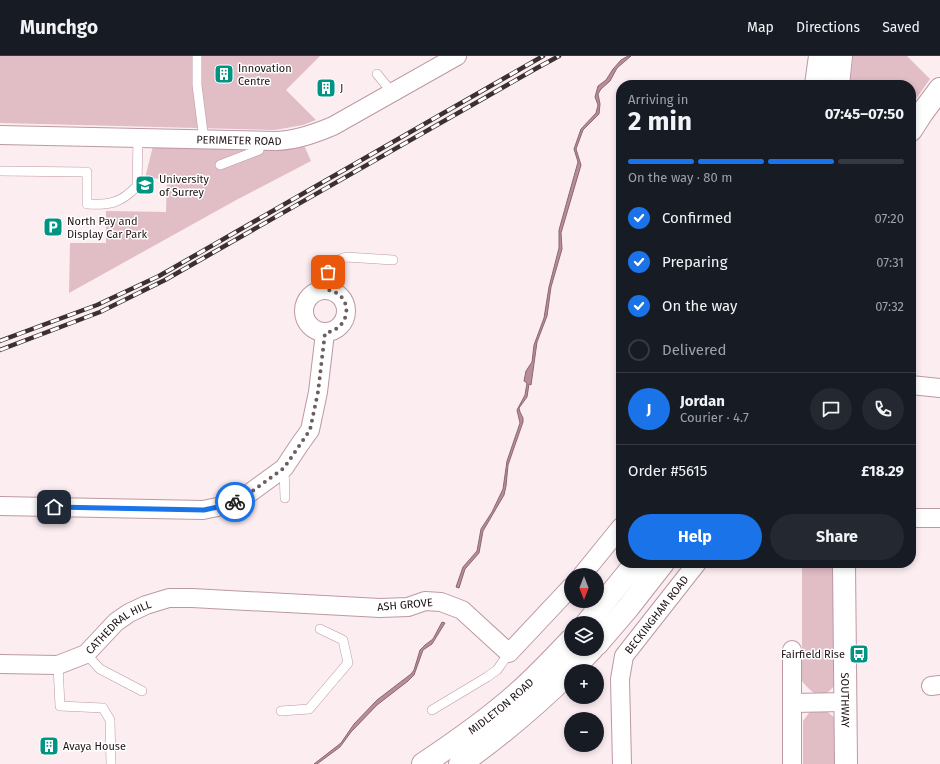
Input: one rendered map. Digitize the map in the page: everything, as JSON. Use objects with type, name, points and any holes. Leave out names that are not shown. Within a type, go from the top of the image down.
[{"type":"main road","points":[[817,80],[820,56]]},
{"type":"main road","points":[[839,80],[841,56]]},
{"type":"main road","points":[[916,122],[940,88]]},
{"type":"main road","points":[[593,616],[632,568]]},
{"type":"main road","points":[[604,636],[659,568]]},
{"type":"main road","name":"SOUTHWAY","points":[[844,568],[846,764]]},
{"type":"main road","name":"MIDLETON ROAD","points":[[423,764],[460,738],[518,692],[564,647]]},
{"type":"main road","name":"MIDLETON ROAD","points":[[578,664],[585,656]]},
{"type":"main road","name":"MIDLETON ROAD","points":[[460,764],[483,748],[533,708],[564,678]]},
{"type":"main road","points":[[408,764],[460,738]]},
{"type":"street","name":"PERIMETER ROAD","points":[[0,135],[138,139],[289,140],[315,134],[333,126],[457,56]]},
{"type":"street","points":[[318,290],[328,290],[339,295],[344,301],[346,315],[338,328],[325,333],[318,332],[307,324],[303,311],[304,304],[308,298],[318,290]]},
{"type":"street","points":[[0,506],[204,510],[227,505],[243,498],[284,468],[310,430],[318,392],[325,333]]},
{"type":"street","points":[[916,386],[940,388]]},
{"type":"street","points":[[916,518],[940,518]]},
{"type":"street","points":[[588,568],[616,533]]},
{"type":"street","name":"BECKINGHAM ROAD","points":[[622,764],[620,679],[624,656],[693,568]]},
{"type":"street","points":[[509,653],[564,594]]},
{"type":"street","name":"CATHEDRAL HILL","points":[[0,664],[58,665],[86,654],[116,622],[129,613],[146,605],[169,598],[192,598]]},
{"type":"street","name":"ASH GROVE","points":[[192,598],[380,608],[408,607],[426,601],[441,602],[462,610],[509,653]]},
{"type":"street","points":[[792,650],[792,764]]},
{"type":"street","points":[[792,703],[845,702]]},
{"type":"lane","points":[[197,56],[197,85],[204,140]]},
{"type":"lane","points":[[377,74],[391,94]]},
{"type":"lane","points":[[0,171],[87,172],[87,204],[104,205],[119,201],[137,186],[138,139]]},
{"type":"lane","points":[[220,165],[259,150],[259,141]]},
{"type":"lane","points":[[328,290],[328,272],[334,263],[340,258],[346,257],[393,260]]},
{"type":"lane","points":[[284,468],[285,498]]},
{"type":"lane","points":[[281,711],[309,709],[348,662],[342,640],[320,630]]},
{"type":"lane","points":[[432,710],[497,670],[509,653]]},
{"type":"lane","points":[[86,654],[100,668],[142,691]]},
{"type":"lane","points":[[58,665],[60,706],[103,708],[110,720],[111,764]]},
{"type":"shaded area","points":[[0,56],[320,56],[286,90],[316,120],[303,125],[275,130],[0,123]]},
{"type":"shaded area","points":[[631,56],[617,68],[610,81],[598,94],[600,104],[599,114],[583,130],[576,149],[581,165],[561,233],[562,249],[551,287],[547,316],[537,342],[531,385],[529,384],[527,397],[519,408],[523,422],[508,465],[504,495],[483,531],[479,553],[465,569],[459,588],[456,587],[463,567],[477,551],[481,529],[492,512],[503,489],[507,461],[520,423],[517,410],[525,395],[527,383],[524,381],[526,371],[532,362],[534,345],[544,318],[549,287],[559,248],[559,230],[578,162],[574,149],[581,129],[596,113],[598,105],[595,97],[598,86],[606,80],[621,60]]},
{"type":"shaded area","points":[[853,56],[907,56],[930,79],[916,99],[916,80],[851,80]]},
{"type":"shaded area","points":[[304,145],[311,161],[238,199],[69,293],[70,243],[106,243],[106,211],[166,212],[167,179],[145,178],[153,146]]},
{"type":"shaded area","points":[[802,568],[833,568],[835,685],[826,693],[818,694],[810,690],[802,681]]},
{"type":"shaded area","points":[[442,622],[445,623],[432,644],[423,650],[414,675],[377,705],[351,732],[340,747],[317,764],[314,764],[341,743],[354,724],[377,700],[411,674],[414,670],[420,650],[433,639]]},
{"type":"shaded area","points":[[816,709],[824,709],[835,718],[836,764],[803,764],[803,721],[809,713]]},
{"type":"railway","points":[[0,341],[97,305],[159,276],[543,56]]},
{"type":"railway","points":[[0,350],[100,312],[165,280],[559,56]]},
{"type":"way so far","points":[[235,502],[243,498],[284,468],[310,430],[318,392],[325,333],[338,328],[346,315],[344,301],[339,295],[328,290],[328,272]]},
{"type":"place","name":"Innovation Centre","points":[[224,74]]},
{"type":"place","name":"J","points":[[326,88]]},
{"type":"place","name":"University of Surrey","points":[[145,185]]},
{"type":"place","name":"North Pay and Display Car Park","points":[[53,227]]},
{"type":"place","name":"Fairfield Rise","points":[[859,654]]},
{"type":"place","name":"Avaya House","points":[[49,746]]},
{"type":"route","points":[[54,507],[211,510],[235,502]]}]
